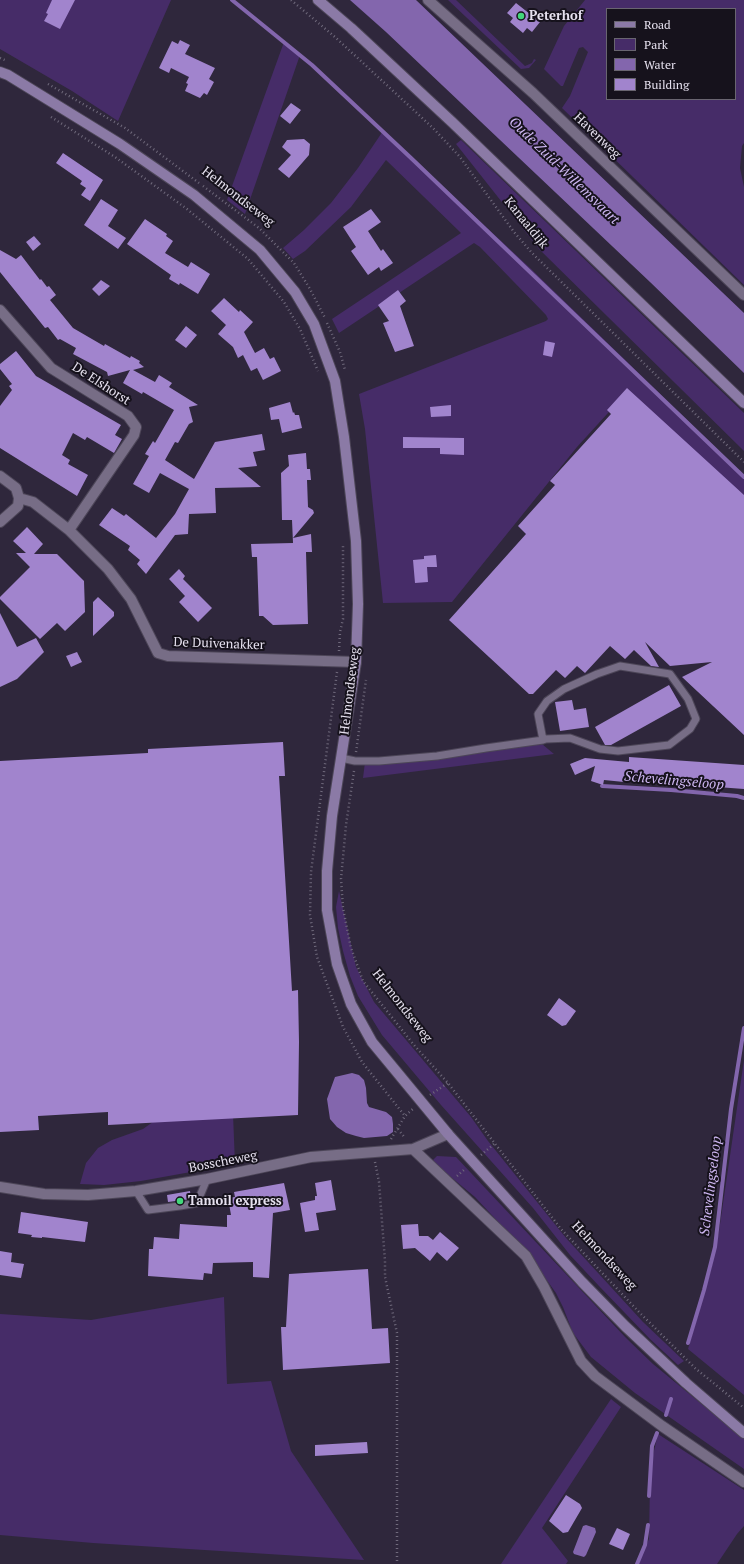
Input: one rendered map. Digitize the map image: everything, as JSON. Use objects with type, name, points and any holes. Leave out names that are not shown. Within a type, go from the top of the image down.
[{"type":"street","name":"Kanaaldijk","points":[[318,0],[453,123],[744,403]]},
{"type":"street","name":"Havenweg","points":[[428,0],[533,94],[744,295]]},
{"type":"street","name":"Helmondseweg","points":[[0,72],[120,144],[194,195],[260,250],[295,292],[314,324],[335,381],[344,437],[356,541],[358,604],[356,662],[332,816],[327,871],[327,910],[337,964],[351,1004],[372,1042],[448,1134],[582,1282],[625,1326],[686,1383],[744,1433]]},
{"type":"street","name":"De Elshorst","points":[[0,310],[51,368],[128,416],[136,427],[134,435],[69,530]]},
{"type":"street","points":[[0,476],[16,488],[19,498],[18,506],[0,522]]},
{"type":"street","name":"De Duivenakker","points":[[19,498],[33,502],[69,530],[108,569],[131,599],[158,653],[168,656],[356,662]]},
{"type":"street","name":"Bosscheweg","points":[[0,1187],[44,1194],[88,1195],[136,1190],[206,1179],[311,1157],[373,1151],[382,1153],[413,1149],[448,1134]]},
{"type":"street","points":[[413,1149],[526,1256],[544,1287],[582,1361],[595,1376],[662,1426],[744,1482]]},
{"type":"lane","points":[[341,758],[355,761],[379,761],[437,756],[543,740],[570,738],[600,750],[618,751],[669,744],[690,729],[696,718],[688,699],[670,674],[620,666],[597,674],[564,689],[547,701],[538,714],[543,740]]},
{"type":"lane","points":[[136,1190],[148,1210],[180,1206],[197,1203],[206,1179]]},
{"type":"path","name":"Kanaaldijk","points":[[291,0],[335,37],[433,128],[460,157],[514,232],[532,253],[744,462]]},
{"type":"path","points":[[0,58],[7,62]]},
{"type":"path","name":"Helmondseweg","points":[[42,81],[125,128],[259,228],[294,263],[310,289],[336,344],[345,371]]},
{"type":"path","points":[[48,115],[115,157],[175,200],[248,259],[284,302],[300,329],[320,375]]},
{"type":"path","name":"Helmondseweg","points":[[343,544],[343,619],[340,632],[338,661],[311,872],[310,915],[317,957],[343,1027],[362,1062],[405,1116],[398,1129]]},
{"type":"path","name":"Helmondseweg","points":[[366,679],[346,824],[341,879],[343,908],[351,948],[363,981],[414,1045],[448,1083],[561,1229],[638,1311],[695,1368],[744,1408]]},
{"type":"path","points":[[373,1151],[379,1182],[385,1261],[384,1278],[396,1333],[397,1564]]},
{"type":"green space","points":[[0,0],[171,0],[118,121],[72,91],[0,49]]},
{"type":"green space","points":[[448,0],[456,0],[525,66],[532,63],[534,59],[536,60],[529,68],[521,69]]},
{"type":"green space","points":[[585,0],[744,0],[744,143],[742,146],[740,168],[744,187],[744,285],[562,108],[570,96],[588,52],[583,47],[579,48],[563,86],[561,86],[544,69],[564,26]]},
{"type":"green space","points":[[284,42],[300,55],[245,214],[227,200]]},
{"type":"green space","points":[[383,131],[529,267],[744,475],[744,499],[628,391],[577,447],[452,602],[383,603],[365,429],[359,394],[548,319],[546,315],[480,247],[474,243],[339,333],[332,319],[461,233],[386,160],[351,207],[305,251],[293,259],[283,248],[304,230],[331,203],[358,168]]},
{"type":"green space","points":[[461,140],[744,413],[744,451],[539,249],[456,144]]},
{"type":"green space","points":[[536,739],[554,754],[363,778],[365,762]]},
{"type":"green space","points":[[339,891],[356,967],[374,1002],[471,1117],[488,1141],[566,1238],[643,1322],[684,1361],[678,1365],[650,1339],[570,1255],[533,1208],[441,1105],[382,1035],[358,996],[350,976],[338,928],[336,907]]},
{"type":"green space","points":[[744,1060],[744,1395],[688,1349],[711,1270],[719,1231]]},
{"type":"green space","points":[[233,1114],[235,1164],[141,1181],[104,1185],[80,1184],[86,1163],[98,1148],[112,1140],[143,1129],[157,1119]]},
{"type":"green space","points":[[437,1156],[456,1157],[626,1338],[653,1364],[744,1439],[744,1469],[635,1393],[591,1357],[573,1333],[556,1293],[538,1268],[475,1197],[434,1163],[433,1160]]},
{"type":"green space","points":[[224,1297],[227,1384],[271,1381],[291,1451],[364,1560],[93,1543],[0,1535],[0,1314],[91,1320]]},
{"type":"green space","points":[[611,1399],[621,1407],[542,1528],[568,1561],[566,1564],[501,1564]]},
{"type":"green space","points":[[658,1434],[744,1490],[744,1526],[717,1564],[637,1564],[649,1539],[650,1482],[652,1459]]},
{"type":"water","name":"Oude Zuid-Willemsvaart","points":[[350,0],[416,0],[744,313],[744,373],[386,32]]},
{"type":"water","points":[[352,1073],[359,1075],[364,1080],[367,1103],[369,1107],[386,1112],[392,1117],[393,1132],[387,1136],[364,1138],[356,1136],[346,1133],[337,1127],[330,1119],[327,1099],[335,1077]]},
{"type":"water","points":[[586,1525],[595,1528],[596,1532],[584,1557],[574,1554],[573,1552],[583,1526]]},
{"type":"building","points":[[52,0],[75,0],[60,29],[44,21],[48,14],[46,13]]},
{"type":"building","name":"Peterhof","points":[[516,3],[540,22],[532,32],[527,28],[523,33],[510,22],[513,18],[507,13]]},
{"type":"building","points":[[180,40],[190,45],[185,54],[215,68],[209,79],[214,82],[207,95],[204,93],[200,98],[185,91],[188,84],[186,83],[189,77],[171,68],[169,73],[159,68],[172,41],[178,44]]},
{"type":"building","points":[[291,103],[301,110],[290,124],[280,116]]},
{"type":"building","points":[[304,139],[310,144],[309,155],[289,178],[278,169],[291,155],[282,147],[287,140]]},
{"type":"building","points":[[63,153],[103,180],[90,201],[81,195],[86,188],[80,184],[82,181],[56,163]]},
{"type":"building","points":[[101,199],[118,210],[108,226],[126,238],[118,249],[84,225]]},
{"type":"building","points":[[371,209],[381,222],[368,231],[381,251],[383,249],[393,263],[381,271],[379,267],[368,275],[351,251],[356,247],[343,227]]},
{"type":"building","points":[[145,219],[167,234],[166,236],[173,241],[165,253],[188,267],[191,262],[210,274],[198,294],[180,283],[179,285],[169,279],[171,275],[127,244]]},
{"type":"building","points":[[34,236],[41,244],[33,251],[26,242]]},
{"type":"building","points":[[0,250],[16,259],[21,255],[40,280],[41,279],[47,287],[49,286],[56,295],[50,300],[73,328],[104,346],[105,344],[130,358],[131,356],[140,361],[139,363],[144,367],[133,370],[155,382],[159,375],[172,383],[169,387],[198,405],[189,407],[193,422],[189,424],[178,443],[175,442],[165,460],[194,479],[215,442],[262,434],[265,450],[253,452],[257,466],[238,468],[261,487],[215,488],[216,513],[189,514],[188,534],[175,535],[146,574],[137,564],[140,560],[128,550],[130,546],[99,525],[112,508],[124,516],[126,514],[156,538],[175,514],[189,489],[160,473],[149,493],[133,484],[149,456],[145,454],[153,441],[155,443],[174,410],[143,392],[142,394],[123,383],[130,370],[108,376],[107,372],[73,354],[76,348],[60,339],[58,340],[48,327],[45,328],[0,272]]},
{"type":"building","points":[[101,280],[110,286],[99,296],[92,289]]},
{"type":"building","points":[[398,290],[406,301],[400,306],[414,346],[395,352],[383,323],[389,321],[378,305]]},
{"type":"building","points":[[224,298],[239,312],[240,310],[253,322],[244,332],[255,353],[264,348],[270,359],[274,357],[281,371],[263,380],[257,368],[251,371],[243,355],[238,358],[233,347],[218,334],[226,325],[211,311]]},
{"type":"building","points":[[186,326],[197,335],[186,348],[175,340]]},
{"type":"building","points":[[545,341],[555,343],[552,357],[543,355]]},
{"type":"building","points":[[16,351],[36,376],[121,425],[115,435],[122,439],[114,453],[87,437],[85,440],[73,433],[62,455],[70,460],[68,464],[88,475],[77,496],[0,448],[0,406],[12,390],[9,386],[12,384],[0,369],[0,364]]},
{"type":"building","points":[[627,388],[744,495],[744,735],[682,677],[712,662],[670,666],[645,642],[659,667],[651,666],[634,650],[625,659],[610,646],[585,673],[577,666],[565,678],[556,670],[533,694],[529,694],[449,620],[526,534],[518,526],[555,485],[550,481],[611,414],[607,410]]},
{"type":"building","points":[[290,402],[293,413],[294,412],[295,415],[299,415],[302,428],[282,433],[279,419],[271,420],[269,408]]},
{"type":"building","points":[[451,405],[451,416],[431,417],[430,407]]},
{"type":"building","points":[[403,437],[464,438],[464,455],[440,454],[440,448],[403,448]]},
{"type":"building","points":[[306,453],[307,469],[310,469],[311,480],[307,480],[308,507],[313,510],[314,513],[293,538],[311,534],[312,552],[306,552],[308,624],[273,625],[263,616],[259,616],[257,557],[252,557],[251,544],[293,543],[292,520],[282,520],[281,473],[289,466],[288,455]]},
{"type":"building","points":[[27,527],[43,544],[34,554],[57,554],[84,581],[85,612],[65,631],[57,623],[40,639],[0,599],[0,597],[30,567],[16,553],[26,553],[13,541]]},
{"type":"building","points":[[436,555],[437,567],[427,567],[428,582],[415,583],[413,560],[424,559],[424,556]]},
{"type":"building","points":[[179,569],[185,576],[183,579],[212,608],[198,622],[179,602],[185,596],[169,579]]},
{"type":"building","points":[[98,597],[114,612],[114,616],[93,636],[93,602]]},
{"type":"building","points":[[0,613],[17,647],[36,638],[44,652],[17,679],[0,687]]},
{"type":"building","points":[[77,652],[82,662],[71,667],[66,656]]},
{"type":"building","points":[[669,685],[681,706],[611,745],[605,745],[595,727]]},
{"type":"building","points":[[572,700],[574,710],[586,708],[589,727],[560,731],[555,702]]},
{"type":"building","points":[[283,742],[285,776],[279,776],[292,991],[298,990],[298,1115],[108,1125],[108,1112],[38,1116],[39,1130],[0,1132],[0,761],[148,753],[148,749]]},
{"type":"building","points":[[629,757],[744,765],[744,789],[624,780],[624,782],[604,780],[603,785],[591,781],[595,766],[575,775],[570,764],[585,758],[629,762]]},
{"type":"building","points":[[559,998],[576,1011],[566,1025],[562,1026],[547,1015]]},
{"type":"building","points":[[331,1180],[336,1210],[316,1213],[319,1230],[305,1232],[300,1203],[315,1200],[315,1196],[317,1196],[315,1183]]},
{"type":"building","points":[[284,1183],[290,1210],[273,1213],[269,1278],[253,1277],[253,1262],[213,1263],[212,1274],[204,1273],[203,1280],[148,1276],[149,1249],[153,1249],[154,1237],[179,1239],[180,1224],[227,1227],[227,1215],[231,1215],[228,1198],[235,1197],[234,1192]]},
{"type":"building","points":[[190,1191],[191,1199],[168,1202],[167,1195]]},
{"type":"building","points":[[21,1212],[88,1222],[85,1242],[31,1237],[32,1235],[18,1233]]},
{"type":"building","points":[[418,1224],[419,1236],[428,1236],[433,1240],[440,1232],[459,1248],[447,1261],[437,1252],[430,1261],[415,1248],[403,1249],[401,1225]]},
{"type":"building","points":[[0,1251],[12,1253],[11,1262],[24,1264],[21,1278],[0,1275]]},
{"type":"building","points":[[368,1269],[372,1329],[388,1328],[390,1363],[283,1370],[281,1327],[286,1327],[289,1274]]},
{"type":"building","points":[[367,1442],[368,1453],[315,1456],[315,1445]]},
{"type":"building","points":[[566,1495],[580,1504],[582,1508],[568,1532],[563,1533],[549,1521]]},
{"type":"building","points":[[617,1528],[630,1534],[623,1550],[609,1544]]},
{"type":"waterway","points":[[232,0],[312,65],[744,477]]},
{"type":"waterway","name":"Schevelingseloop","points":[[602,786],[671,790],[737,796],[744,798]]},
{"type":"waterway","name":"Schevelingseloop","points":[[688,1343],[715,1247],[731,1109],[744,1028]]},
{"type":"waterway","name":"Schevelingseloop","points":[[666,1415],[671,1399]]},
{"type":"waterway","name":"Schevelingseloop","points":[[649,1496],[652,1446],[657,1433]]},
{"type":"waterway","name":"Schevelingseloop","points":[[637,1564],[645,1545],[648,1525]]},
{"type":"place","name":"Peterhof","points":[[521,16]]},
{"type":"place","name":"Tamoil express","points":[[180,1201]]}]
